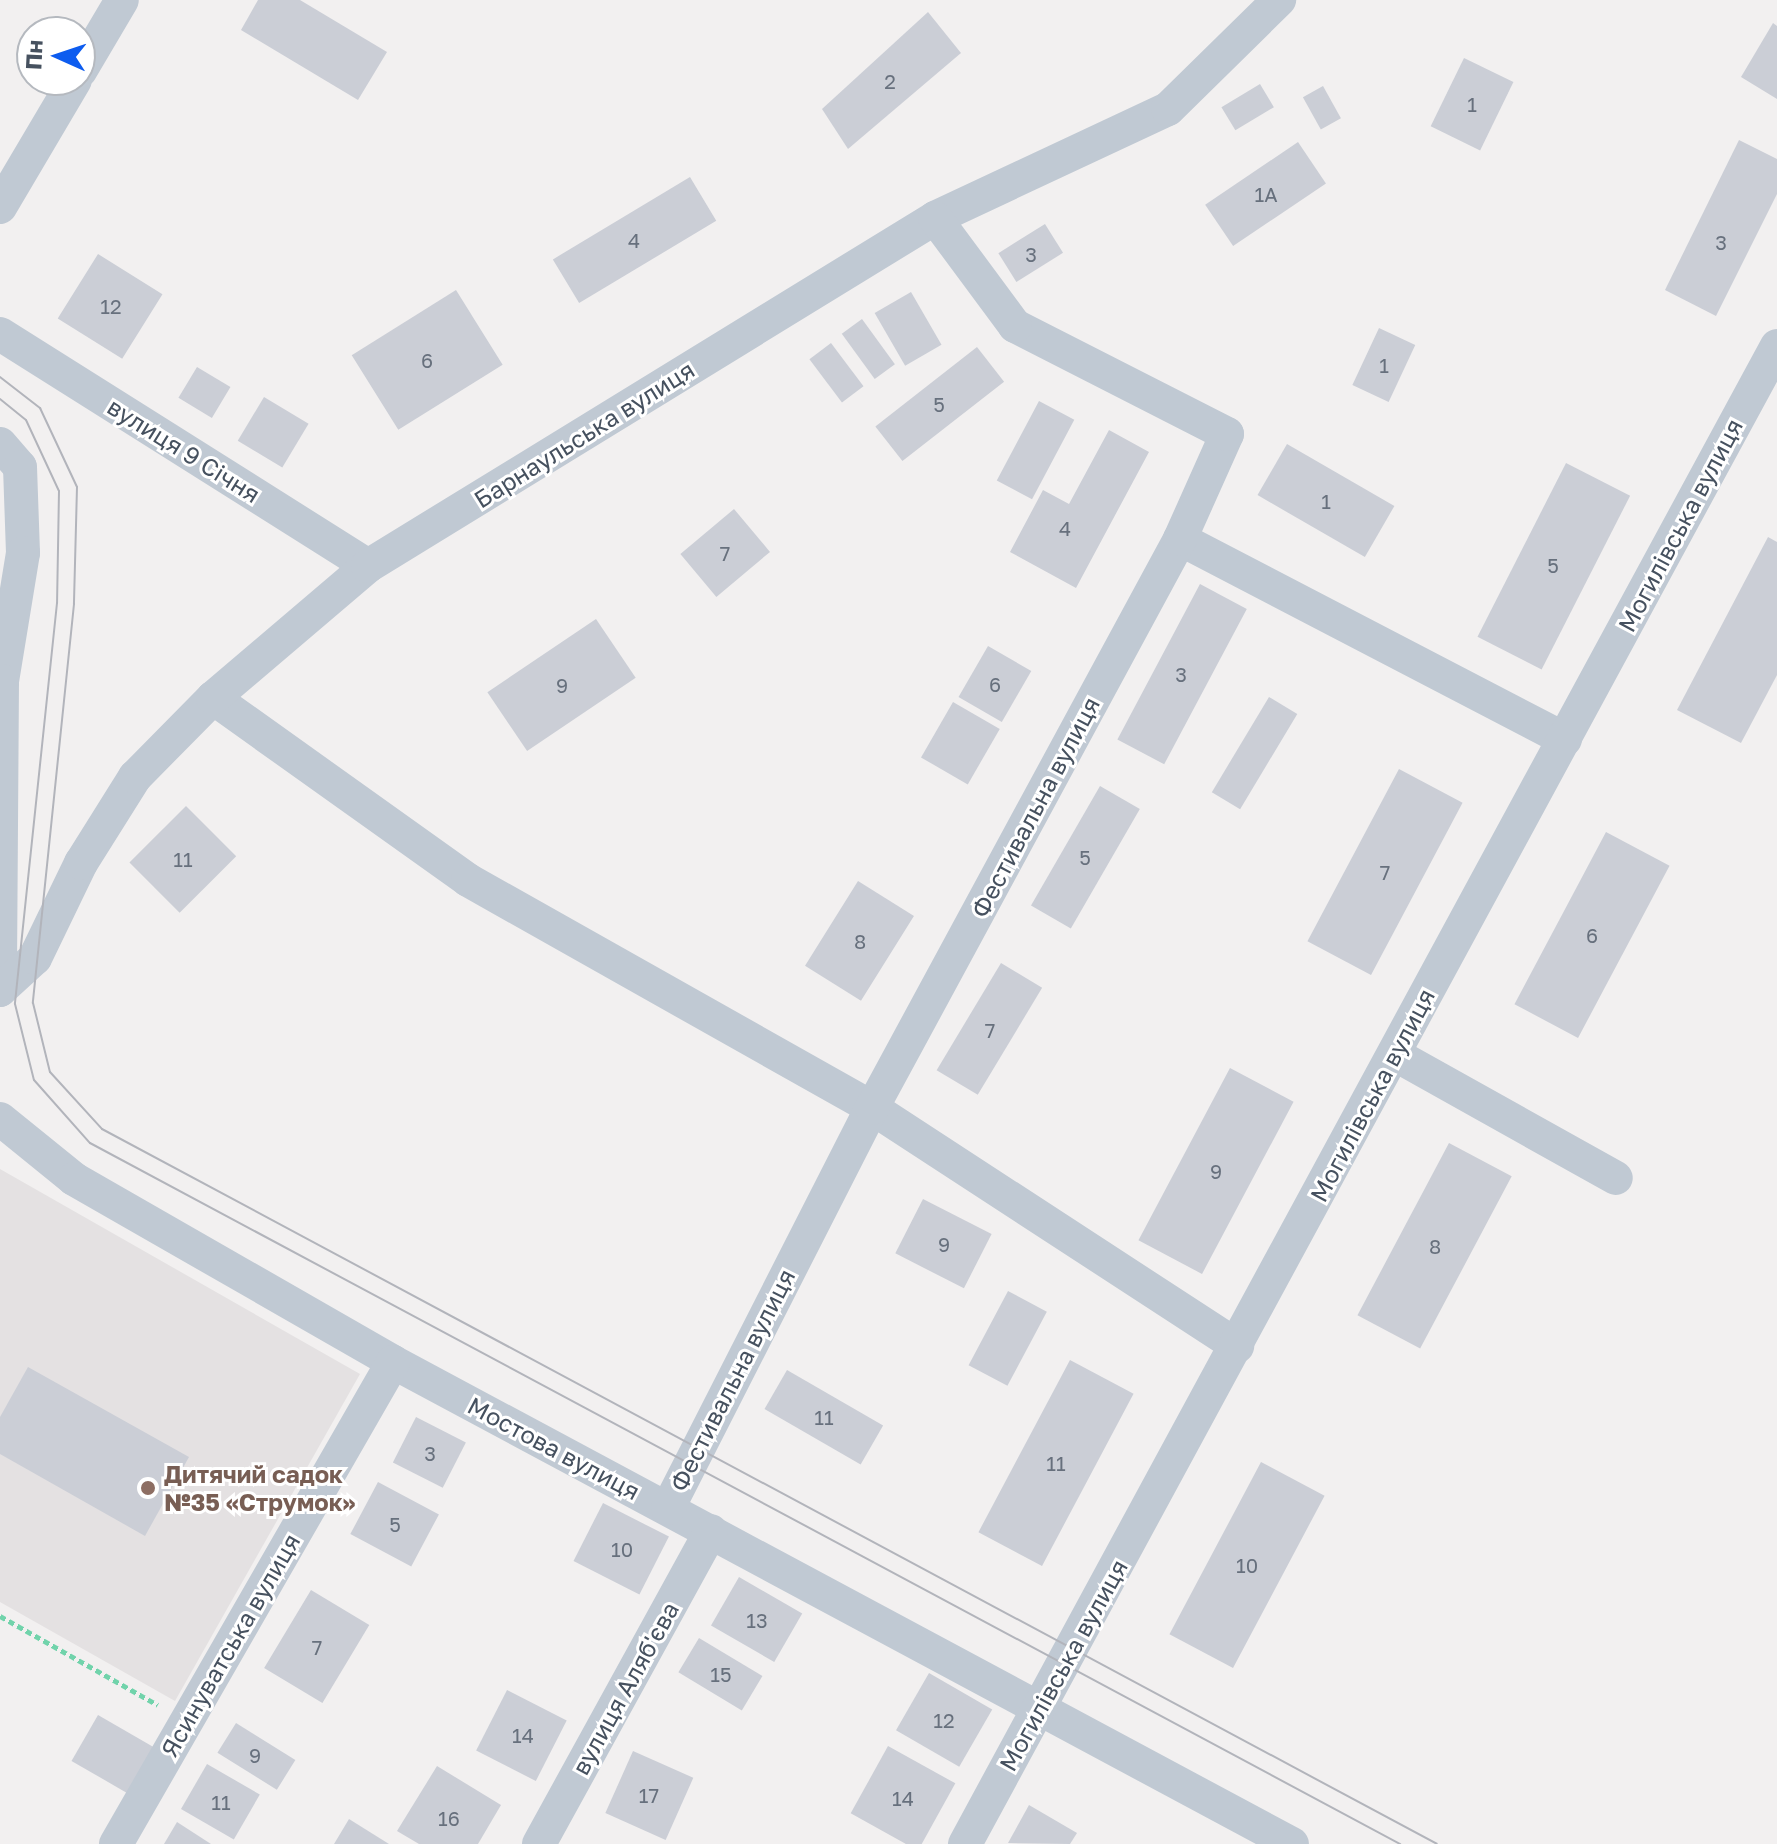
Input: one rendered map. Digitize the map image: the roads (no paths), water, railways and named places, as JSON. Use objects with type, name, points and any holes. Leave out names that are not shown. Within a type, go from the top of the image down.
[{"type":"street","points":[[96,44],[122,0]]},
{"type":"street","name":"Барнаульська вулиця","points":[[0,990],[35,958],[81,863],[135,777],[213,698],[368,566],[935,218],[1168,109],[1279,0]]},
{"type":"street","points":[[0,207],[66,96]]},
{"type":"street","name":"Фестивальна вулиця","points":[[668,1508],[872,1108],[1180,539],[1227,434],[1015,326],[935,218]]},
{"type":"street","name":"вулиця 9 Січня","points":[[0,334],[368,566]]},
{"type":"street","name":"Могилівська вулиця","points":[[965,1844],[1777,346]]},
{"type":"street","points":[[0,444],[20,467],[23,553],[2,681],[0,990]]},
{"type":"street","points":[[1180,539],[1565,739]]},
{"type":"street","points":[[213,698],[468,880],[872,1108],[1237,1346]]},
{"type":"street","points":[[1394,1054],[1616,1178]]},
{"type":"street","name":"Мостова вулиця","points":[[0,1119],[74,1179],[393,1362],[1043,1705],[1292,1844]]},
{"type":"street","name":"Ясинуватська вулиця","points":[[116,1844],[393,1362]]},
{"type":"street","name":"вулиця Аляб'єва","points":[[539,1844],[711,1531]]},
{"type":"tram line","points":[[0,377],[40,408],[77,487],[74,604],[33,1003],[50,1072],[102,1129],[1437,1844]]},
{"type":"tram line","points":[[0,399],[26,420],[59,491],[57,603],[15,1004],[34,1080],[90,1143],[1400,1844]]},
{"type":"place","name":"Дитячий садок №35 «Струмок»","points":[[148,1488]]}]
